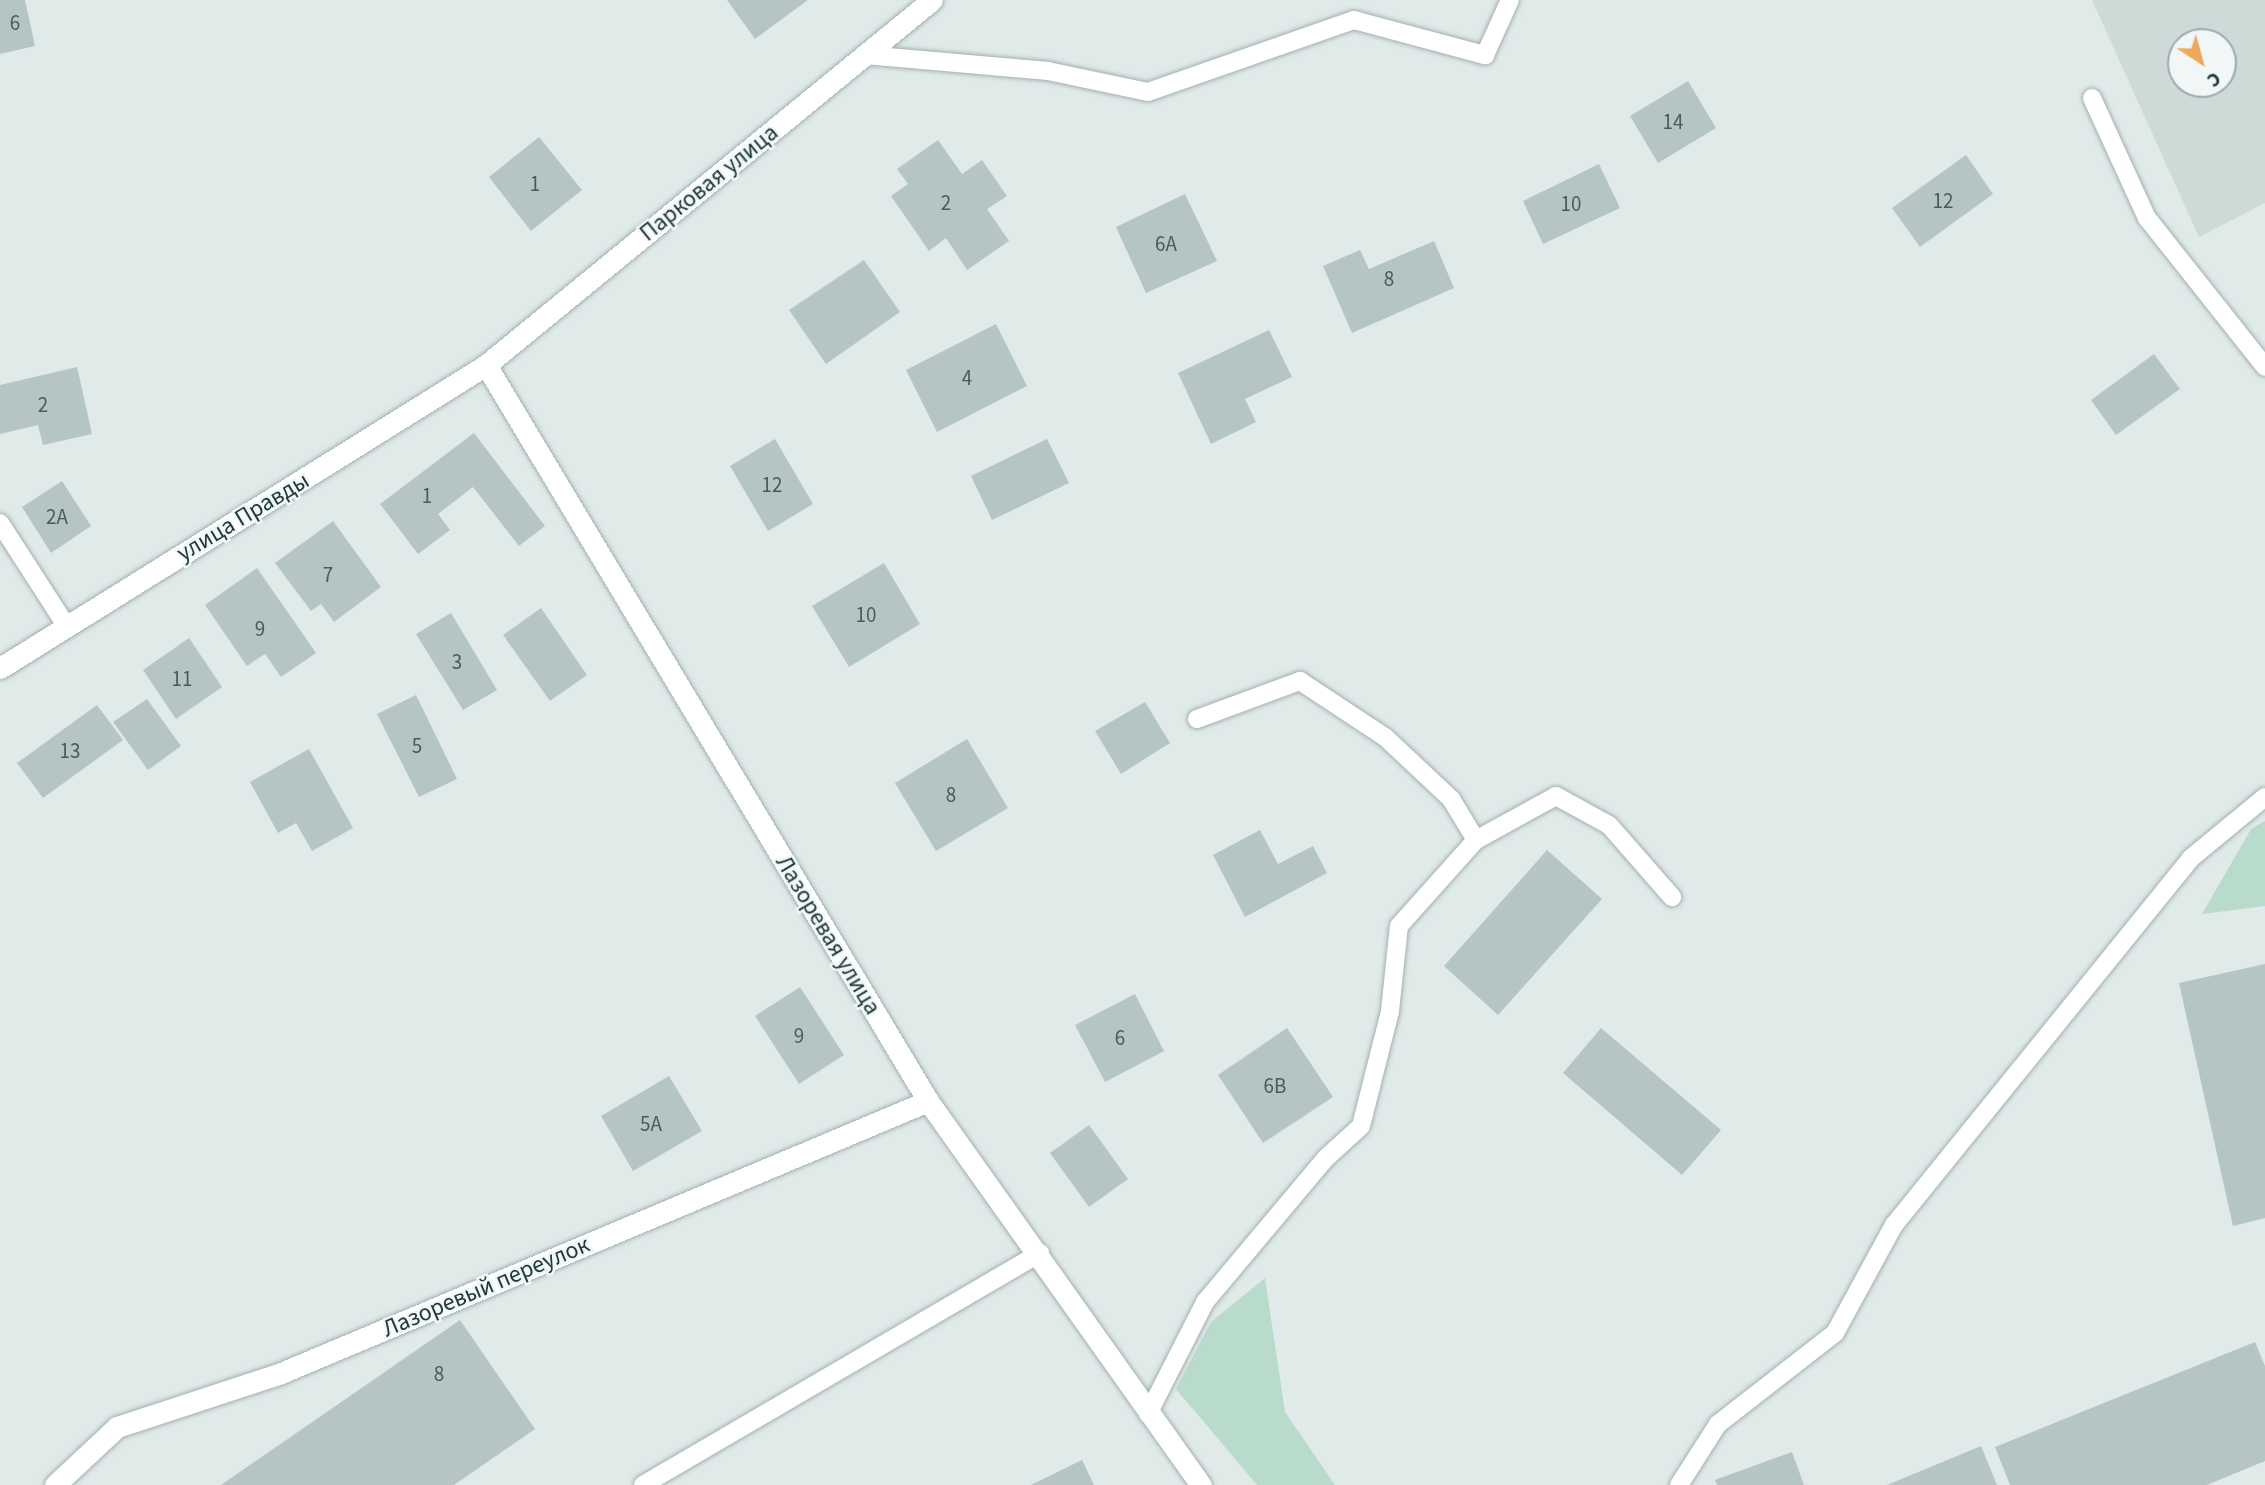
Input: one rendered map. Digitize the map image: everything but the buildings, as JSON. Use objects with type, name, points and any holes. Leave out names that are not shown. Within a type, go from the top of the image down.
[{"type":"street","name":"Парковая улица","points":[[486,365],[932,0]]},
{"type":"street","name":"улица Правды","points":[[0,668],[65,624],[486,365]]},
{"type":"street","name":"Лазоревая улица","points":[[486,365],[928,1101],[1040,1253],[1148,1414],[1201,1485]]},
{"type":"street","name":"Лазоревый переулок","points":[[55,1485],[117,1427],[281,1373],[928,1101]]},
{"type":"lane","points":[[865,55],[1048,71],[1148,92],[1354,20],[1485,55],[1510,0]]},
{"type":"lane","points":[[2092,99],[2147,218],[2265,367]]},
{"type":"lane","points":[[0,523],[65,624]]},
{"type":"lane","points":[[1198,719],[1300,681],[1385,737],[1451,799],[1476,840]]},
{"type":"lane","points":[[1148,1414],[1205,1302],[1326,1158],[1361,1126],[1390,1011],[1399,926],[1476,840],[1556,796],[1609,825],[1672,897]]},
{"type":"lane","points":[[1679,1485],[1718,1424],[1835,1333],[1894,1225],[2191,858],[2265,797]]},
{"type":"lane","points":[[643,1485],[1040,1253]]},
{"type":"shaded area","points":[[2092,0],[2265,0],[2265,203],[2199,237]]},
{"type":"green space","points":[[2265,821],[2265,906],[2202,914],[2251,829]]},
{"type":"green space","points":[[1265,1278],[1285,1412],[1335,1485],[1257,1485],[1176,1389],[1211,1322]]}]
